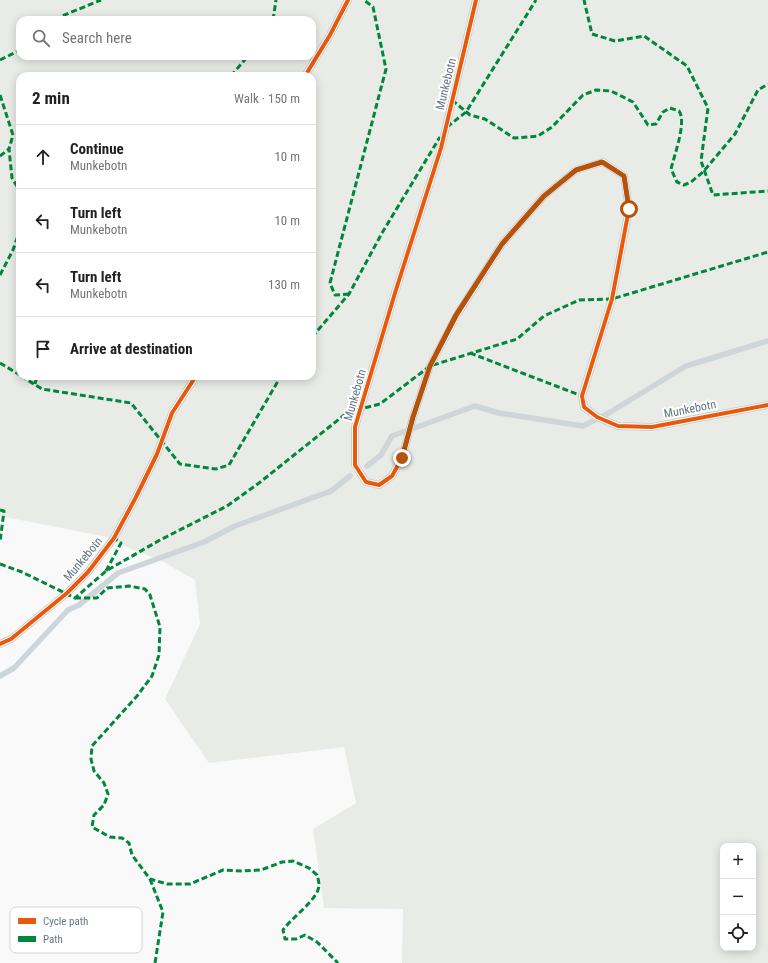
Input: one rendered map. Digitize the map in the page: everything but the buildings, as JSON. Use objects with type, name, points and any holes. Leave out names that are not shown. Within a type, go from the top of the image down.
[{"type":"lane","points":[[316,58],[348,0]]},
{"type":"lane","name":"Munkebotn","points":[[476,0],[441,148],[395,293],[356,427],[355,466],[366,482],[380,485],[392,476],[402,458],[413,417],[430,366],[456,315],[502,244],[544,196],[576,170],[602,162],[624,176],[629,209],[612,299],[582,396],[584,407],[597,417],[618,426],[652,427],[760,407],[768,404]]},
{"type":"lane","points":[[307,72],[315,60]]},
{"type":"lane","name":"Munkebotn","points":[[0,644],[11,639],[67,593],[88,572],[114,538],[157,454],[172,413],[193,380]]},
{"type":"shaded area","points":[[0,0],[768,0],[768,963],[402,963],[403,909],[324,908],[313,829],[356,803],[344,747],[209,763],[165,699],[200,624],[195,580],[158,559],[131,549],[107,537],[0,516]]},
{"type":"waterway","points":[[367,466],[381,455],[392,436],[475,406],[499,413],[583,426],[607,414],[686,366],[768,341]]},
{"type":"waterway","points":[[0,676],[14,668],[68,610],[79,605],[118,573],[204,542],[235,526],[331,491],[350,476]]},
{"type":"marked path","points":[[62,16],[101,0]]},
{"type":"marked path","points":[[274,16],[276,0]]},
{"type":"marked path","points":[[349,294],[335,295],[330,283],[386,69],[373,7],[364,0]]},
{"type":"marked path","points":[[447,127],[466,112],[536,0]]},
{"type":"marked path","points":[[583,0],[592,34],[615,41],[644,36],[687,66],[708,108],[701,161],[713,195],[768,191]]},
{"type":"marked path","points":[[0,60],[16,52]]},
{"type":"marked path","points":[[234,72],[245,60]]},
{"type":"marked path","points":[[452,100],[470,115],[485,119],[514,138],[538,136],[552,127],[583,95],[596,90],[611,91],[633,102],[648,125],[656,124],[663,112],[670,108],[679,111],[682,123],[681,131],[671,169],[677,182],[684,185],[691,182],[703,172],[735,134],[758,90],[768,84]]},
{"type":"marked path","points":[[0,95],[13,135],[9,149],[12,178],[16,184]]},
{"type":"marked path","points":[[316,332],[349,294],[382,233],[440,137]]},
{"type":"marked path","points":[[0,156],[9,149]]},
{"type":"marked path","points":[[0,275],[16,241]]},
{"type":"marked path","points":[[0,564],[22,572],[75,598],[106,571],[160,540],[227,506],[259,483],[348,412],[380,404],[430,366],[517,339],[544,316],[579,300],[612,299],[768,252]]},
{"type":"marked path","points":[[470,353],[582,396]]},
{"type":"marked path","points":[[0,363],[16,373]]},
{"type":"marked path","points":[[27,380],[42,389],[131,403],[180,464],[216,469],[229,465],[279,380]]},
{"type":"marked path","points":[[35,384],[36,380]]},
{"type":"marked path","points":[[0,510],[4,511],[0,542]]},
{"type":"marked path","points":[[106,571],[121,543],[114,538]]},
{"type":"marked path","points":[[75,598],[97,598],[107,588],[129,586],[145,589],[150,595],[160,627],[159,655],[152,676],[137,696],[92,746],[91,759],[94,771],[104,783],[108,794],[104,805],[94,815],[92,827],[110,837],[122,838],[129,843],[132,855],[150,879],[167,884],[190,884],[223,870],[261,870],[282,862],[293,861],[309,868],[317,875],[319,884],[318,890],[310,902],[283,930],[285,939],[296,939],[305,935],[317,942],[338,963]]},
{"type":"marked path","points":[[150,879],[163,912],[155,963]]},
{"type":"cycle path","points":[[316,58],[348,0]]},
{"type":"cycle path","points":[[476,0],[441,148],[395,293],[355,427],[355,465],[366,482],[379,485],[392,476],[402,458],[413,417],[430,366],[457,315],[502,244],[544,196],[576,170],[603,162],[624,176],[629,209],[612,299],[582,396],[584,407],[597,417],[618,426],[652,427],[768,405]]},
{"type":"cycle path","points":[[307,72],[315,60]]},
{"type":"cycle path","points":[[0,644],[11,639],[67,593],[88,572],[114,538],[157,454],[172,413],[193,380]]},
{"type":"route","points":[[402,458],[413,417],[430,366],[456,315],[502,244],[544,196],[576,170],[602,162],[624,176],[629,209]]}]
